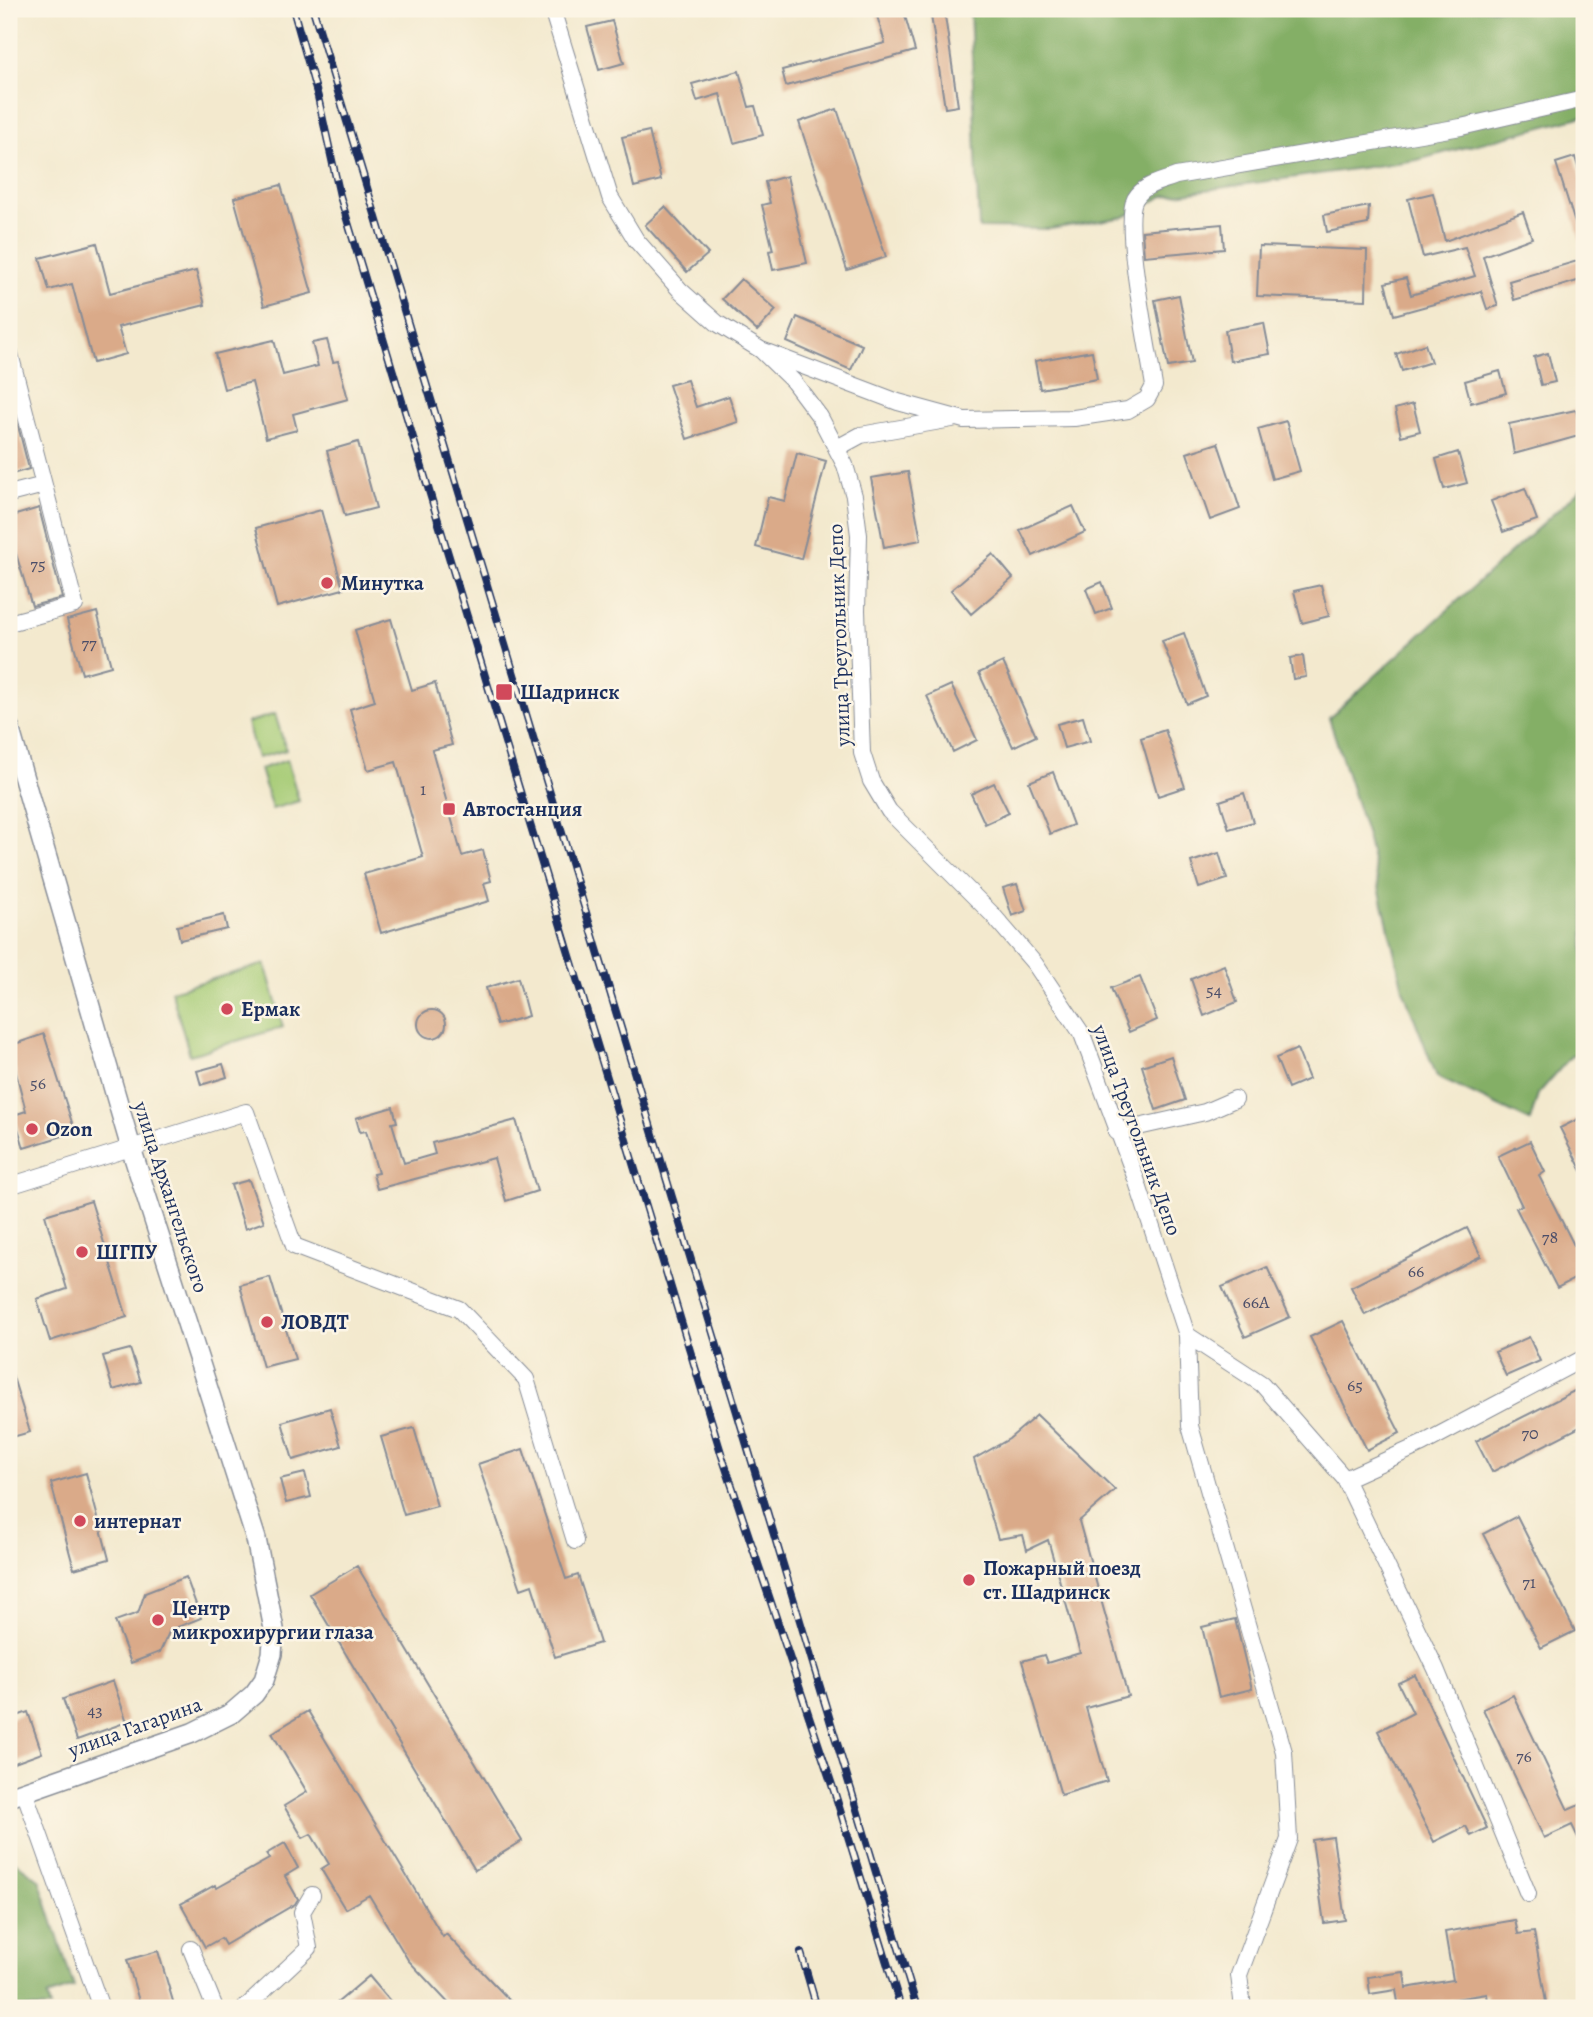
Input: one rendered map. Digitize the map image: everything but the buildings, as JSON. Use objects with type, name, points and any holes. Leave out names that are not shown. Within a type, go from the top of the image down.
[{"type":"street","points":[[552,9],[610,197],[636,240],[680,290],[717,323],[761,350],[898,402],[958,419]]},
{"type":"street","points":[[837,448],[861,435],[958,419],[1074,418],[1128,410],[1147,400],[1154,386],[1131,235],[1134,201],[1145,187],[1176,176],[1461,127],[1584,99]]},
{"type":"street","points":[[9,350],[75,605],[9,623]]},
{"type":"street","name":"улица Треугольник Депо","points":[[761,350],[793,381],[837,448],[855,496],[859,535],[857,610],[862,753],[871,781],[889,811],[992,914],[1035,964],[1082,1034],[1116,1132],[1136,1179],[1187,1335],[1190,1426],[1284,1752],[1289,1839],[1239,1975],[1244,2008]]},
{"type":"street","points":[[9,494],[44,485]]},
{"type":"street","name":"улица Архангельского","points":[[9,727],[131,1148],[256,1539],[274,1629],[272,1654],[264,1680]]},
{"type":"street","points":[[1116,1132],[1205,1112],[1236,1099]]},
{"type":"street","points":[[9,1186],[246,1112],[294,1245],[459,1309],[526,1378],[575,1541]]},
{"type":"street","points":[[1187,1335],[1262,1384],[1345,1479],[1436,1669],[1528,1894]]},
{"type":"street","points":[[1345,1479],[1422,1444],[1584,1358]]},
{"type":"street","name":"улица Гагарина","points":[[16,1794],[208,1726],[244,1704],[264,1680]]},
{"type":"street","points":[[16,1794],[101,2008]]},
{"type":"street","points":[[245,2008],[309,1948],[302,1912],[312,1895]]},
{"type":"street","points":[[191,1949],[215,2008]]},
{"type":"green space","points":[[970,9],[1584,9],[1584,116],[1417,160],[1163,196],[1124,217],[1050,229],[979,228]]},
{"type":"green space","points":[[1584,486],[1584,1057],[1572,1055],[1538,1094],[1530,1121],[1437,1077],[1403,989],[1367,836],[1329,718]]},
{"type":"green space","points":[[275,714],[286,750],[257,758],[247,723]]},
{"type":"green space","points":[[287,760],[299,801],[272,809],[260,769]]},
{"type":"green space","name":"Ермак","points":[[265,964],[283,1027],[190,1055],[171,991]]},
{"type":"green space","points":[[9,1857],[39,1879],[74,1987],[47,1996],[50,2008],[9,2008]]},
{"type":"railway","points":[[293,9],[318,97],[340,196],[722,1456],[835,1794],[901,2008]]},
{"type":"railway","points":[[313,9],[917,2008]]},
{"type":"railway","points":[[801,1953],[817,2008]]},
{"type":"place","name":"Минутка","points":[[327,583]]},
{"type":"place","name":"Шадринск","points":[[504,692]]},
{"type":"place","name":"Автостанция","points":[[449,809]]},
{"type":"place","name":"Ермак","points":[[227,1009]]},
{"type":"place","name":"Ozon","points":[[32,1129]]},
{"type":"place","name":"ШГПУ","points":[[82,1252]]},
{"type":"place","name":"ЛОВДТ","points":[[267,1322]]},
{"type":"place","name":"интернат","points":[[80,1521]]},
{"type":"place","name":"Пожарный поезд ст. Шадринск","points":[[969,1580]]},
{"type":"place","name":"Центр микрохирургии глаза","points":[[158,1620]]}]
